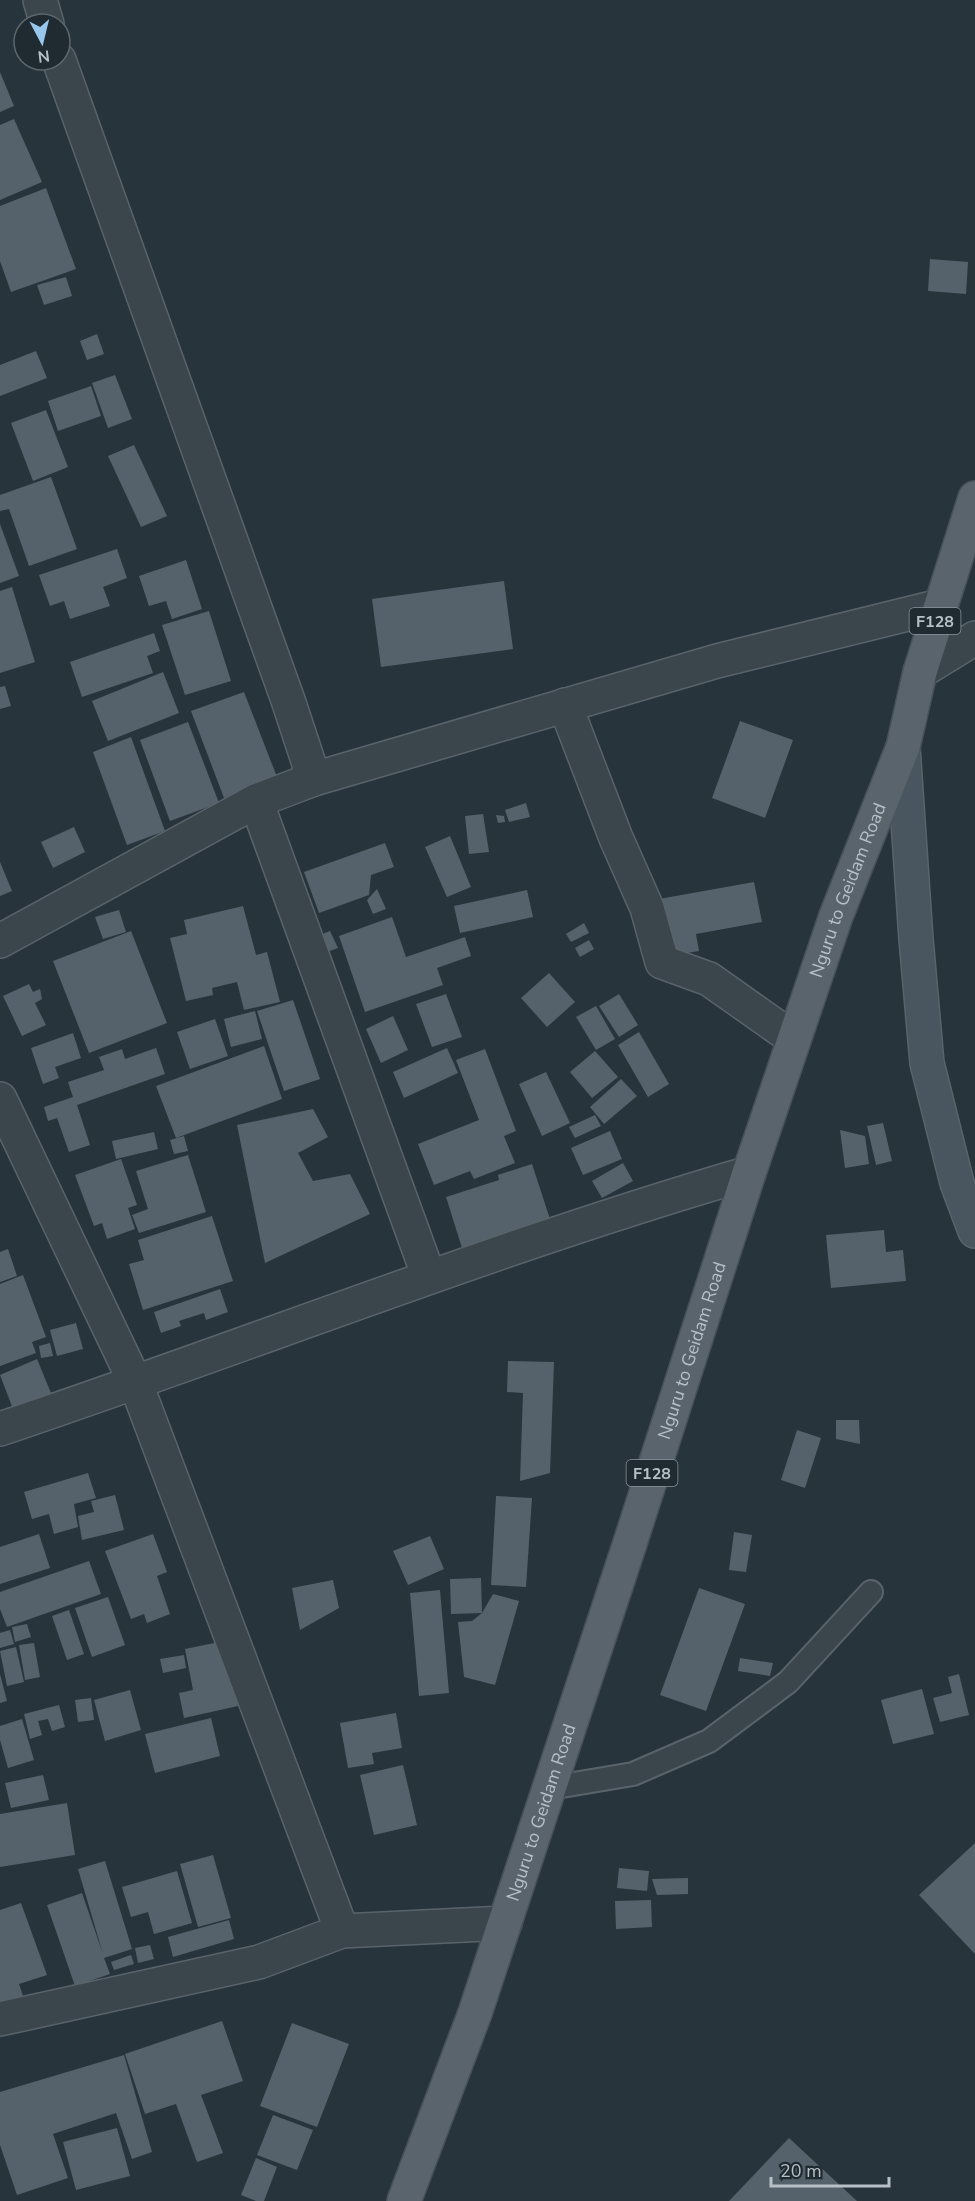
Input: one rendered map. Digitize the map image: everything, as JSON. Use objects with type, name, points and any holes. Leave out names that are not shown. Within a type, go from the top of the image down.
[{"type":"main road","name":"Nguru to Geidam Road","points":[[404,2201],[476,2013],[749,1173],[836,916],[903,747],[920,672],[940,606],[965,563],[975,498]]},
{"type":"main road","points":[[903,747],[927,1063],[957,1183],[975,1232]]},
{"type":"street","points":[[63,72],[314,779]]},
{"type":"street","points":[[0,941],[256,801],[314,779],[717,661],[940,606]]},
{"type":"street","points":[[920,672],[975,638]]},
{"type":"street","points":[[565,705],[616,838],[647,908],[662,962],[709,979],[794,1039]]},
{"type":"street","points":[[256,801],[429,1276]]},
{"type":"street","points":[[0,1099],[136,1384],[342,1932]]},
{"type":"street","points":[[0,1430],[136,1384],[429,1276],[651,1202],[749,1173]]},
{"type":"street","points":[[0,2019],[259,1962],[342,1932],[505,1923]]},
{"type":"lane","points":[[550,1788],[633,1774],[709,1741],[788,1682],[872,1592]]},
{"type":"building","points":[[0,72],[14,106],[0,112]]},
{"type":"building","points":[[14,119],[42,182],[0,200],[0,125]]},
{"type":"building","points":[[46,188],[76,269],[11,292],[0,261],[0,206]]},
{"type":"building","points":[[930,259],[968,262],[966,294],[928,291]]},
{"type":"building","points":[[66,277],[72,296],[44,305],[37,285]]},
{"type":"building","points":[[97,334],[104,354],[87,360],[80,341]]},
{"type":"building","points":[[36,351],[47,378],[0,396],[0,365]]},
{"type":"building","points":[[115,375],[132,419],[108,428],[92,383]]},
{"type":"building","points":[[91,386],[101,416],[58,431],[48,401]]},
{"type":"building","points":[[46,410],[68,467],[33,481],[11,423]]},
{"type":"building","points":[[134,445],[167,516],[141,527],[108,456]]},
{"type":"building","points":[[51,477],[77,549],[29,566],[9,509],[0,511],[0,495]]},
{"type":"building","points":[[0,524],[19,576],[0,583]]},
{"type":"building","points":[[117,549],[127,578],[103,587],[110,606],[70,619],[64,601],[50,606],[39,575]]},
{"type":"building","points":[[186,560],[202,609],[172,619],[166,601],[149,606],[139,576]]},
{"type":"building","points":[[504,581],[513,649],[381,667],[372,599]]},
{"type":"building","points":[[12,587],[35,662],[0,673],[0,591]]},
{"type":"building","points":[[209,611],[231,681],[185,695],[162,625]]},
{"type":"building","points":[[154,633],[160,651],[147,656],[153,673],[82,697],[70,662]]},
{"type":"building","points":[[163,672],[179,713],[108,741],[92,701]]},
{"type":"building","points":[[5,686],[11,706],[0,709],[0,687]]},
{"type":"building","points":[[244,692],[277,777],[224,798],[191,711]]},
{"type":"building","points":[[740,721],[793,740],[765,818],[712,798]]},
{"type":"building","points":[[188,722],[219,803],[170,821],[140,740]]},
{"type":"building","points":[[131,737],[165,831],[127,845],[93,752]]},
{"type":"building","points":[[526,803],[530,817],[509,822],[505,810]]},
{"type":"building","points":[[483,814],[489,852],[469,854],[465,816]]},
{"type":"building","points":[[496,815],[504,816],[505,822],[498,823]]},
{"type":"building","points":[[74,827],[85,852],[53,868],[41,842]]},
{"type":"building","points":[[450,836],[471,887],[447,897],[425,847]]},
{"type":"building","points":[[385,843],[394,867],[371,875],[369,895],[319,913],[304,872]]},
{"type":"building","points":[[0,862],[12,891],[0,896]]},
{"type":"building","points":[[754,882],[762,922],[696,934],[699,951],[669,956],[659,899]]},
{"type":"building","points":[[377,889],[386,909],[373,914],[367,900]]},
{"type":"building","points":[[527,890],[533,917],[460,933],[454,906]]},
{"type":"building","points":[[243,906],[256,955],[267,952],[280,1002],[244,1010],[237,982],[212,988],[213,995],[186,1001],[170,938],[187,934],[184,920]]},
{"type":"building","points":[[119,910],[126,932],[103,939],[95,917]]},
{"type":"building","points":[[392,917],[406,957],[465,937],[471,956],[437,968],[443,985],[365,1012],[339,936]]},
{"type":"building","points":[[584,923],[589,933],[571,942],[566,934]]},
{"type":"building","points":[[131,931],[167,1023],[89,1053],[53,961]]},
{"type":"building","points":[[330,931],[338,948],[322,954],[315,937]]},
{"type":"building","points":[[589,940],[594,949],[580,957],[575,948]]},
{"type":"building","points":[[549,973],[575,1002],[547,1027],[521,998]]},
{"type":"building","points":[[29,984],[33,992],[40,989],[42,999],[35,1003],[46,1025],[22,1036],[3,996]]},
{"type":"building","points":[[446,994],[462,1037],[432,1047],[416,1004]]},
{"type":"building","points":[[619,994],[638,1025],[619,1037],[599,1006]]},
{"type":"building","points":[[293,1000],[320,1079],[284,1091],[257,1011]]},
{"type":"building","points":[[596,1006],[615,1039],[596,1050],[576,1017]]},
{"type":"building","points":[[255,1011],[262,1039],[231,1047],[224,1019]]},
{"type":"building","points":[[393,1016],[408,1050],[381,1063],[366,1029]]},
{"type":"building","points":[[215,1019],[228,1056],[190,1069],[177,1032]]},
{"type":"building","points":[[639,1032],[669,1084],[648,1097],[618,1045]]},
{"type":"building","points":[[73,1033],[81,1058],[55,1067],[59,1078],[43,1084],[31,1048]]},
{"type":"building","points":[[264,1046],[282,1099],[176,1138],[156,1086]]},
{"type":"building","points":[[156,1048],[165,1074],[77,1105],[90,1145],[69,1152],[57,1118],[48,1121],[44,1107],[73,1097],[68,1082],[104,1070],[99,1057],[122,1049],[125,1059]]},
{"type":"building","points":[[447,1048],[458,1073],[404,1098],[393,1072]]},
{"type":"building","points":[[485,1049],[516,1131],[504,1136],[515,1163],[474,1179],[470,1171],[434,1185],[418,1144],[479,1120],[456,1060]]},
{"type":"building","points":[[595,1051],[618,1077],[592,1098],[570,1072]]},
{"type":"building","points":[[546,1072],[570,1123],[542,1136],[519,1084]]},
{"type":"building","points":[[621,1079],[637,1096],[604,1124],[590,1107]]},
{"type":"building","points":[[313,1109],[328,1137],[298,1153],[313,1181],[350,1174],[370,1214],[265,1263],[237,1125]]},
{"type":"building","points":[[595,1115],[601,1126],[575,1138],[569,1127]]},
{"type":"building","points":[[883,1123],[892,1161],[876,1165],[867,1126]]},
{"type":"building","points":[[840,1130],[865,1136],[869,1164],[845,1168]]},
{"type":"building","points":[[610,1131],[622,1159],[583,1175],[571,1148]]},
{"type":"building","points":[[154,1132],[158,1149],[116,1159],[112,1141]]},
{"type":"building","points":[[184,1136],[188,1151],[174,1154],[170,1140]]},
{"type":"building","points":[[188,1155],[206,1212],[139,1233],[132,1215],[148,1209],[136,1171]]},
{"type":"building","points":[[121,1159],[137,1205],[128,1208],[135,1229],[107,1239],[102,1223],[94,1226],[75,1175]]},
{"type":"building","points":[[623,1163],[633,1181],[602,1198],[592,1181]]},
{"type":"building","points":[[532,1164],[550,1219],[462,1248],[446,1197],[499,1180],[498,1175]]},
{"type":"building","points":[[212,1216],[233,1281],[143,1310],[129,1264],[144,1260],[138,1240]]},
{"type":"building","points":[[884,1230],[886,1252],[903,1250],[906,1281],[831,1288],[826,1235]]},
{"type":"building","points":[[8,1249],[17,1276],[0,1282],[0,1252]]},
{"type":"building","points":[[23,1275],[46,1337],[32,1342],[36,1353],[0,1366],[0,1284]]},
{"type":"building","points":[[220,1289],[228,1312],[206,1320],[204,1313],[179,1321],[181,1326],[161,1333],[154,1312]]},
{"type":"building","points":[[76,1323],[83,1349],[57,1356],[50,1330]]},
{"type":"building","points":[[50,1343],[53,1356],[41,1358],[39,1346]]},
{"type":"building","points":[[37,1359],[51,1393],[13,1409],[0,1375]]},
{"type":"building","points":[[508,1361],[554,1362],[550,1473],[520,1481],[523,1393],[507,1392]]},
{"type":"building","points":[[836,1420],[859,1420],[860,1444],[836,1439]]},
{"type":"building","points":[[797,1430],[821,1438],[805,1488],[781,1480]]},
{"type":"building","points":[[88,1473],[96,1498],[74,1504],[78,1527],[54,1534],[49,1514],[32,1519],[24,1492]]},
{"type":"building","points":[[115,1495],[124,1530],[82,1540],[78,1516],[94,1512],[91,1501]]},
{"type":"building","points":[[496,1496],[532,1498],[526,1587],[491,1585]]},
{"type":"building","points":[[734,1532],[752,1535],[746,1572],[729,1570]]},
{"type":"building","points":[[39,1534],[50,1568],[0,1584],[0,1547]]},
{"type":"building","points":[[153,1534],[167,1572],[157,1576],[170,1614],[147,1623],[144,1614],[131,1619],[105,1551]]},
{"type":"building","points":[[430,1536],[444,1569],[408,1585],[393,1551]]},
{"type":"building","points":[[89,1561],[101,1594],[7,1627],[0,1609],[0,1592]]},
{"type":"building","points":[[481,1578],[482,1613],[451,1614],[450,1579]]},
{"type":"building","points":[[333,1580],[339,1608],[300,1630],[292,1588]]},
{"type":"building","points":[[699,1588],[745,1604],[706,1711],[660,1695]]},
{"type":"building","points":[[440,1590],[449,1693],[419,1696],[410,1593]]},
{"type":"building","points":[[493,1594],[519,1601],[495,1685],[464,1677],[458,1622],[472,1621],[482,1613]]},
{"type":"building","points":[[108,1597],[125,1645],[92,1657],[75,1608]]},
{"type":"building","points":[[69,1610],[84,1654],[67,1660],[52,1616]]},
{"type":"building","points":[[27,1624],[31,1637],[15,1642],[12,1627]]},
{"type":"building","points":[[10,1630],[14,1644],[0,1648],[0,1633]]},
{"type":"building","points":[[224,1641],[238,1706],[184,1718],[179,1693],[193,1690],[185,1649]]},
{"type":"building","points":[[34,1643],[40,1677],[25,1680],[19,1645]]},
{"type":"building","points":[[16,1647],[24,1682],[7,1686],[0,1651]]},
{"type":"building","points":[[184,1655],[186,1668],[163,1673],[160,1659]]},
{"type":"building","points":[[740,1658],[773,1663],[770,1676],[738,1671]]},
{"type":"building","points":[[0,1674],[7,1701],[0,1703]]},
{"type":"building","points":[[959,1674],[969,1715],[940,1722],[933,1698],[952,1693],[948,1677]]},
{"type":"building","points":[[922,1689],[934,1734],[893,1744],[881,1700]]},
{"type":"building","points":[[130,1690],[141,1730],[105,1741],[94,1700]]},
{"type":"building","points":[[91,1698],[94,1720],[78,1722],[75,1700]]},
{"type":"building","points":[[59,1705],[65,1727],[52,1731],[48,1719],[38,1721],[42,1735],[30,1739],[24,1714]]},
{"type":"building","points":[[396,1713],[402,1748],[372,1753],[374,1764],[348,1768],[340,1723]]},
{"type":"building","points":[[211,1718],[220,1756],[155,1773],[145,1734]]},
{"type":"building","points":[[22,1719],[34,1760],[8,1768],[0,1740],[0,1726]]},
{"type":"building","points":[[403,1765],[417,1825],[374,1835],[360,1775]]},
{"type":"building","points":[[43,1775],[49,1800],[11,1808],[5,1783]]},
{"type":"building","points":[[67,1803],[75,1855],[0,1867],[0,1814]]},
{"type":"building","points":[[975,1843],[975,1954],[919,1895]]},
{"type":"building","points":[[213,1855],[231,1918],[198,1927],[180,1864]]},
{"type":"building","points":[[105,1861],[132,1949],[104,1958],[110,1974],[75,1986],[47,1905],[82,1893],[103,1954],[78,1869]]},
{"type":"building","points":[[619,1868],[649,1871],[647,1891],[617,1888]]},
{"type":"building","points":[[177,1871],[192,1923],[154,1934],[148,1912],[131,1917],[122,1887]]},
{"type":"building","points":[[688,1878],[688,1894],[657,1895],[652,1879]]},
{"type":"building","points":[[651,1900],[652,1927],[616,1929],[615,1901]]},
{"type":"building","points":[[21,1903],[47,1975],[19,1984],[25,2002],[0,2011],[0,1910]]},
{"type":"building","points":[[229,1920],[234,1939],[173,1957],[168,1937]]},
{"type":"building","points":[[150,1945],[154,1959],[138,1963],[135,1948]]},
{"type":"building","points":[[131,1955],[134,1964],[114,1970],[111,1962]]},
{"type":"building","points":[[222,2021],[243,2081],[201,2095],[223,2153],[197,2162],[176,2104],[145,2114],[125,2054]]},
{"type":"building","points":[[292,2023],[349,2044],[317,2127],[260,2106]]},
{"type":"building","points":[[124,2055],[152,2152],[132,2159],[116,2113],[53,2134],[68,2178],[17,2195],[0,2145],[0,2092]]},
{"type":"building","points":[[273,2115],[313,2130],[297,2170],[257,2155]]},
{"type":"building","points":[[117,2128],[130,2176],[76,2190],[63,2142]]},
{"type":"building","points":[[789,2138],[857,2201],[729,2201]]},
{"type":"building","points":[[256,2158],[277,2167],[264,2201],[256,2201],[241,2195]]}]
